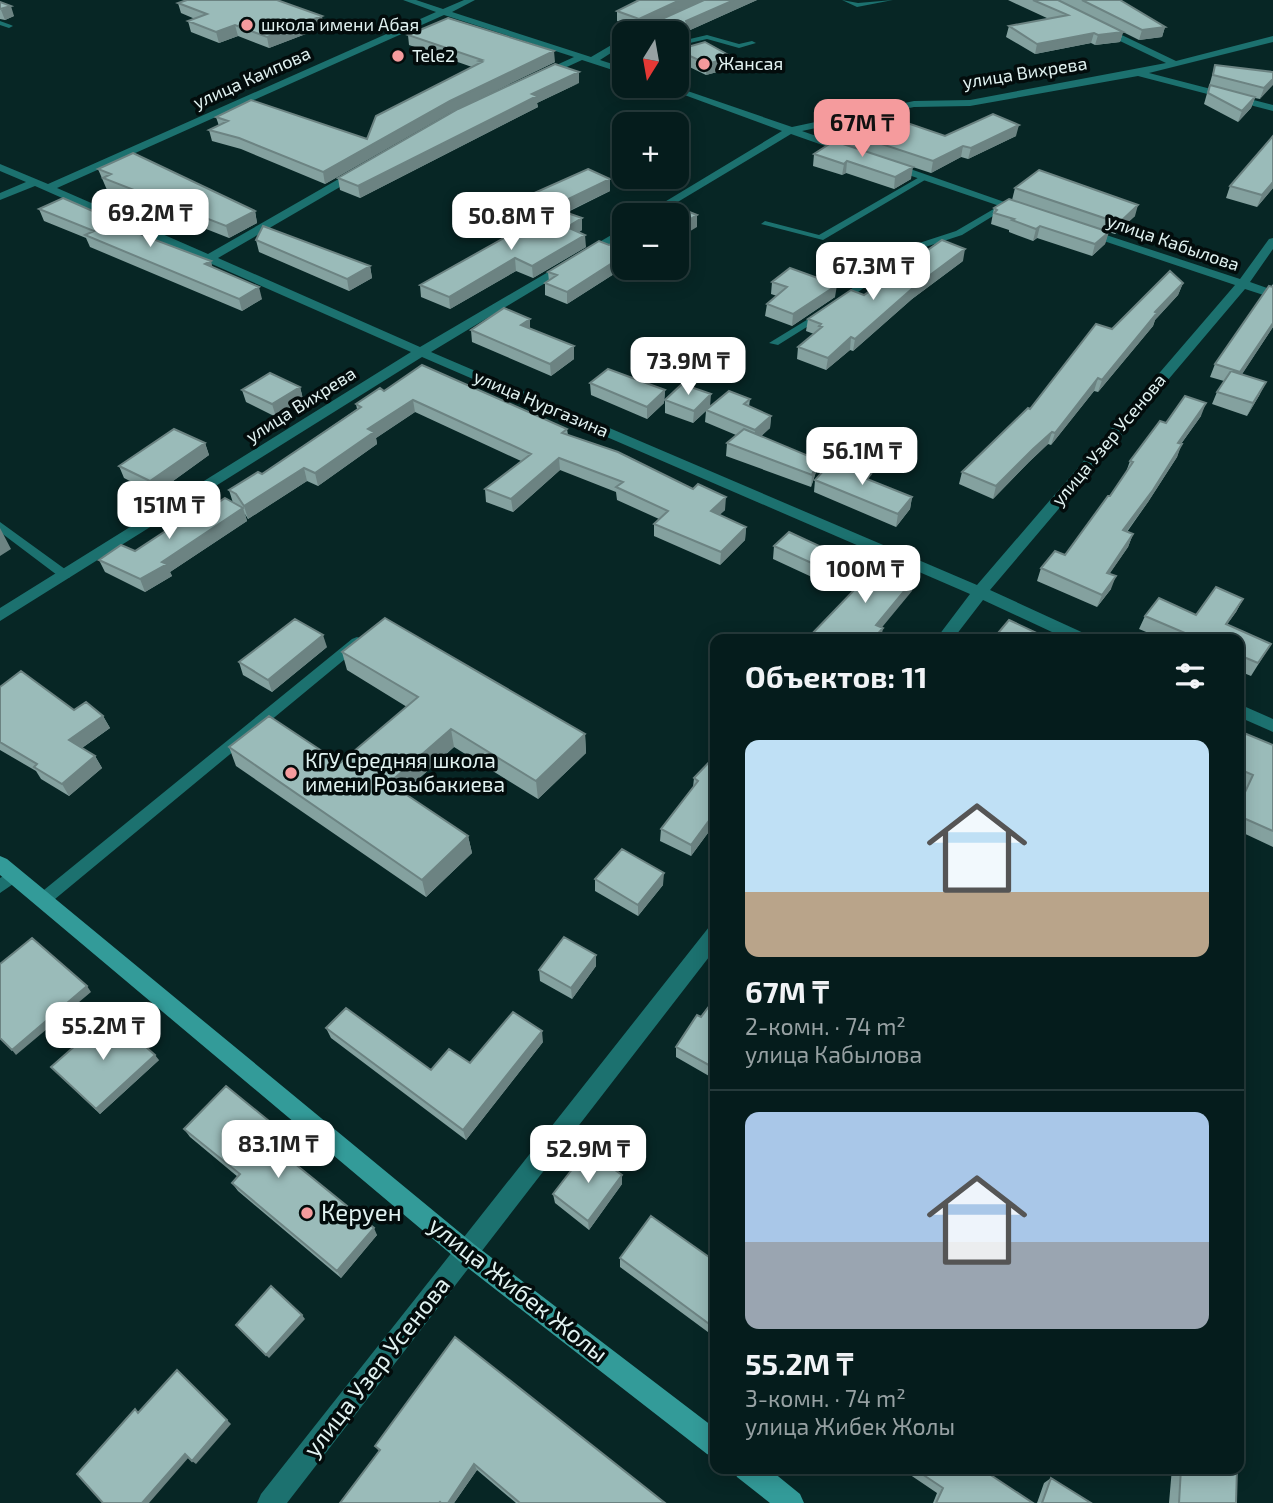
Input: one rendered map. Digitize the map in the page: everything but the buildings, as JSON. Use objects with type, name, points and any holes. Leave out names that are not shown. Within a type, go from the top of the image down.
[{"type":"main road","name":"улица Жибек Жолы","points":[[5,876],[44,899],[467,1253],[710,1440]]},
{"type":"main road","points":[[754,1474],[791,1503]]},
{"type":"street","points":[[407,0],[612,67]]},
{"type":"street","name":"улица Каипова","points":[[0,197],[41,185],[471,0]]},
{"type":"street","points":[[668,21],[716,0]]},
{"type":"street","points":[[1087,22],[1179,64]]},
{"type":"street","name":"улица Вихрева","points":[[669,203],[789,131],[914,104],[970,103],[1138,73],[1273,39]]},
{"type":"street","points":[[537,78],[612,46]]},
{"type":"street","points":[[1138,73],[1273,108]]},
{"type":"street","points":[[690,95],[864,156]]},
{"type":"street","points":[[876,160],[1033,214]]},
{"type":"street","points":[[208,260],[373,163]]},
{"type":"street","name":"улица Нургазина","points":[[0,167],[208,260],[1072,634]]},
{"type":"street","name":"улица Кабылова","points":[[1072,227],[1273,294]]},
{"type":"street","name":"улица Вихрева","points":[[0,615],[421,352],[612,238]]},
{"type":"street","name":"улица Узер Усенова","points":[[948,634],[980,592],[1242,285],[1273,241]]},
{"type":"street","points":[[1244,712],[1273,726]]},
{"type":"street","name":"улица Узер Усенова","points":[[270,1503],[710,941]]},
{"type":"lane","points":[[845,0],[857,5],[890,0]]},
{"type":"lane","points":[[0,23],[9,26]]},
{"type":"lane","points":[[690,41],[707,37],[739,46],[752,43]]},
{"type":"lane","points":[[765,224],[820,238],[926,177]]},
{"type":"lane","points":[[774,343],[818,317],[914,248],[959,233],[1007,205]]},
{"type":"lane","points":[[0,526],[65,575]]},
{"type":"lane","points":[[44,899],[370,631]]},
{"type":"place","name":"школа имени Абая","points":[[247,25]]},
{"type":"place","name":"Tele2","points":[[398,56]]},
{"type":"place","name":"Жансая","points":[[704,64]]},
{"type":"place","name":"КГУ Средняя школа имени Розыбакиева","points":[[291,773]]},
{"type":"place","name":"Керуен","points":[[307,1213]]}]
